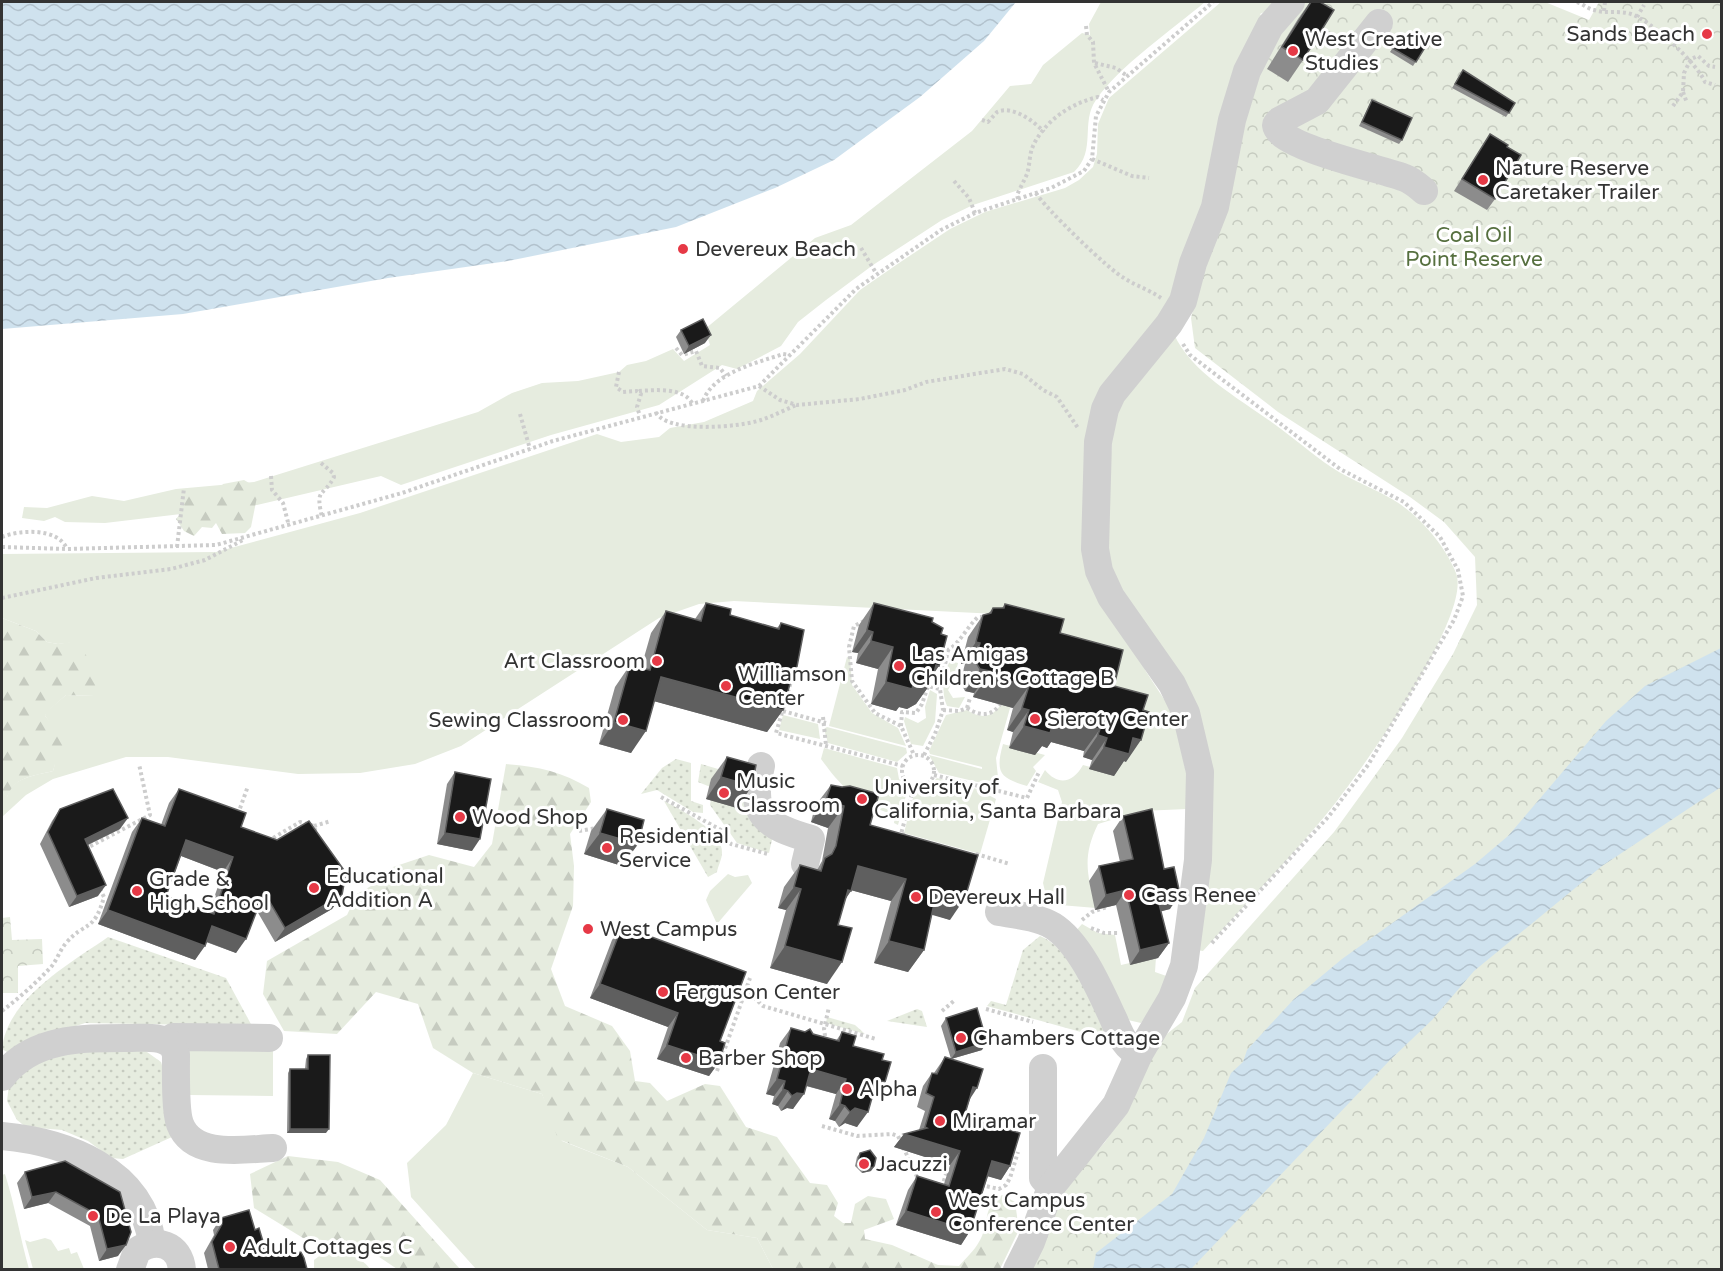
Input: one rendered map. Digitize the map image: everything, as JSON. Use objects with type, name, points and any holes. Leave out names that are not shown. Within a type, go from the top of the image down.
[{"type":"street","points":[[1017,1269],[1031,1242],[1051,1187],[1116,1105],[1139,1054],[1172,998],[1186,955],[1198,860],[1200,772],[1186,713],[1172,684],[1111,597],[1099,571],[1095,549],[1098,442],[1105,409],[1125,375],[1174,317],[1215,207],[1232,120],[1247,71],[1258,45],[1270,26],[1291,2]]},
{"type":"street","points":[[1232,120],[1276,125],[1317,102],[1379,22]]},
{"type":"street","points":[[1276,125],[1281,136],[1298,144],[1405,178],[1424,191]]},
{"type":"street","points":[[761,765],[756,797],[759,811],[776,827],[811,839],[805,864]]},
{"type":"street","points":[[999,912],[1053,926],[1066,937],[1091,974],[1124,1043],[1139,1054]]},
{"type":"street","points":[[168,1041],[173,1036],[268,1038]]},
{"type":"street","points":[[2,1077],[11,1065],[32,1051],[55,1043],[84,1038],[168,1041],[176,1054],[179,1124],[188,1137],[214,1149],[273,1148]]},
{"type":"street","points":[[1043,1068],[1043,1178],[1051,1187]]},
{"type":"street","points":[[2,1136],[56,1144],[82,1154],[104,1167],[128,1189],[151,1232],[152,1243]]},
{"type":"street","points":[[130,1269],[137,1251],[152,1243],[169,1246],[175,1251],[182,1269]]},
{"type":"path","points":[[2,547],[67,549],[216,545],[322,517],[530,449],[640,416],[759,386],[841,301],[876,273],[941,230],[975,213],[1036,193],[1084,171],[1092,159],[1096,116],[1108,92],[1213,2]]},
{"type":"path","points":[[1604,11],[1605,2]]},
{"type":"path","points":[[1580,3],[1591,9],[1637,17],[1691,59],[1701,71],[1705,82],[1715,85]]},
{"type":"path","points":[[1637,17],[1644,5]]},
{"type":"path","points":[[1086,26],[1087,35],[1093,42],[1094,63],[1108,92]]},
{"type":"path","points":[[1687,103],[1683,92],[1684,73],[1691,59],[1698,56],[1708,66],[1715,67]]},
{"type":"path","points":[[1094,63],[1116,68],[1126,75]]},
{"type":"path","points":[[1673,106],[1683,92]]},
{"type":"path","points":[[1018,199],[1032,147],[1044,132],[1067,108],[1077,102],[1098,97],[1103,100]]},
{"type":"path","points":[[982,120],[988,122],[997,112],[1006,110],[1037,124],[1044,132]]},
{"type":"path","points":[[1092,159],[1132,176],[1149,178]]},
{"type":"path","points":[[954,181],[969,198],[975,213]]},
{"type":"path","points":[[1036,193],[1109,267],[1124,279],[1144,285],[1174,317],[1177,331],[1190,355],[1340,469],[1404,502],[1440,537],[1458,570],[1463,596],[1454,620],[1368,765],[1329,816],[1209,946]]},
{"type":"path","points":[[861,248],[876,273]]},
{"type":"path","points":[[676,348],[682,356],[696,351],[702,366],[720,369],[726,376]]},
{"type":"path","points":[[703,401],[709,390],[726,376],[783,354],[791,355]]},
{"type":"path","points":[[656,412],[664,421],[702,427],[744,424],[797,405],[860,399],[905,390],[938,380],[1005,369],[1023,374],[1043,390],[1057,397],[1083,436]]},
{"type":"path","points":[[619,372],[616,387],[620,390],[670,391],[685,395],[692,403]]},
{"type":"path","points":[[759,386],[780,400],[797,405]]},
{"type":"path","points":[[639,391],[637,406],[640,416]]},
{"type":"path","points":[[520,414],[530,449]]},
{"type":"path","points":[[321,463],[333,473],[334,477],[320,492],[318,502],[322,517]]},
{"type":"path","points":[[271,476],[273,490],[283,503],[289,526]]},
{"type":"path","points":[[177,547],[184,488]]},
{"type":"path","points":[[2,537],[27,531],[41,532],[58,540],[67,549]]},
{"type":"path","points":[[2,598],[96,578],[171,569],[206,560],[249,537]]},
{"type":"path","points":[[938,647],[948,650],[956,646],[966,628],[978,617],[989,617]]},
{"type":"path","points":[[872,618],[854,626],[849,647],[852,681],[875,713],[901,726]]},
{"type":"path","points":[[924,755],[935,734],[943,710],[940,689],[948,650]]},
{"type":"path","points":[[795,669],[776,733],[903,766]]},
{"type":"path","points":[[914,755],[901,726],[903,712],[916,713],[920,710],[928,686],[940,689]]},
{"type":"path","points":[[967,708],[978,715],[990,714],[1000,704],[1004,693]]},
{"type":"path","points":[[967,708],[970,698]]},
{"type":"path","points":[[943,710],[959,711],[967,708]]},
{"type":"path","points":[[783,711],[823,721],[826,745]]},
{"type":"path","points":[[914,755],[924,755],[934,765],[934,775],[924,786],[914,786],[903,776],[903,766],[914,755]]},
{"type":"path","points":[[139,764],[152,823]]},
{"type":"path","points":[[934,775],[1027,798],[1039,772]]},
{"type":"path","points":[[235,823],[248,786]]},
{"type":"path","points":[[912,837],[901,834],[914,786]]},
{"type":"path","points":[[661,798],[721,830],[731,844],[768,854]]},
{"type":"path","points":[[228,810],[240,809]]},
{"type":"path","points":[[88,860],[84,850],[150,815]]},
{"type":"path","points":[[265,842],[300,822],[314,826],[331,820]]},
{"type":"path","points":[[314,826],[320,843]]},
{"type":"path","points":[[579,831],[602,827]]},
{"type":"path","points":[[967,852],[1010,864]]},
{"type":"path","points":[[2,1011],[24,994],[33,981],[51,967],[68,941],[92,925],[98,917],[104,897],[96,879]]},
{"type":"path","points":[[1107,907],[1092,912],[1079,922],[1104,933],[1120,933]]},
{"type":"path","points":[[717,1071],[750,978]]},
{"type":"path","points":[[745,989],[763,1006],[876,1039]]},
{"type":"path","points":[[942,1011],[955,1000]]},
{"type":"path","points":[[828,1049],[824,1025],[829,1006]]},
{"type":"path","points":[[986,1009],[1033,1022]]},
{"type":"path","points":[[822,1126],[857,1136],[892,1134],[898,1136],[922,1188]]},
{"type":"path","points":[[980,1184],[999,1189],[1006,1185],[1020,1146]]},
{"type":"path","points":[[940,1194],[946,1174],[957,1177]]},
{"type":"green space","points":[[1101,2],[1205,2],[1147,49],[1106,87],[1091,109],[1085,155],[1074,172],[973,205],[942,220],[873,265],[826,300],[798,322],[781,346],[737,369],[722,365],[659,405],[551,435],[401,485],[381,476],[257,505],[105,523],[65,522],[55,517],[44,521],[22,518],[24,507],[47,508],[92,496],[124,501],[176,489],[254,482],[478,412],[512,393],[542,383],[578,381],[619,372],[627,365],[646,361],[673,349],[684,361],[710,345],[705,329],[815,238],[851,225],[972,131],[1010,86],[1031,84],[1043,65],[1082,33],[1090,35],[1089,24]]},
{"type":"green space","points":[[1221,2],[1285,2],[1260,14],[1265,21],[1176,299],[1131,353],[1085,553],[1148,665],[1145,670],[1173,713],[1186,772],[1187,809],[1141,811],[1098,824],[1088,856],[1088,875],[1096,908],[1048,904],[1043,883],[1062,802],[1058,790],[1038,782],[1045,770],[1055,778],[1065,780],[1075,776],[1083,765],[1112,773],[1116,757],[1012,701],[996,758],[999,787],[939,773],[929,755],[982,769],[982,767],[930,754],[929,751],[946,715],[967,710],[983,716],[995,712],[1003,700],[1014,665],[1019,615],[734,601],[699,604],[659,618],[461,746],[415,764],[360,773],[298,774],[168,757],[126,757],[53,779],[26,795],[2,817],[2,791],[7,797],[19,781],[53,771],[56,757],[55,742],[52,727],[45,716],[46,712],[66,695],[94,696],[77,642],[58,644],[47,642],[36,631],[2,618],[2,554],[216,552],[360,513],[597,434],[621,442],[659,437],[670,428],[704,422],[753,401],[757,391],[800,354],[860,290],[899,263],[950,229],[985,212],[1065,188],[1079,180],[1093,167],[1097,154],[1098,124],[1109,98]]},
{"type":"green space","name":"Coal Oil Point Reserve","points":[[1302,2],[1545,2],[1589,20],[1599,2],[1721,2],[1721,1269],[1023,1270],[1055,1205],[1105,1142],[1127,1109],[1154,1044],[1182,1022],[1195,988],[1334,832],[1402,738],[1453,654],[1477,605],[1475,557],[1444,522],[1410,497],[1278,412],[1195,348],[1191,318],[1255,63]]},
{"type":"green space","points":[[1174,334],[1182,349],[1193,362],[1221,387],[1345,476],[1402,505],[1438,541],[1456,573],[1456,594],[1447,624],[1430,659],[1384,735],[1325,816],[1203,951],[1196,950],[1208,774],[1115,589],[1103,548],[1115,407]]},
{"type":"green space","points":[[244,480],[256,487],[258,492],[251,527],[245,533],[222,534],[216,523],[212,528],[202,527],[194,536],[184,531],[176,519],[186,507],[181,502],[188,492],[200,494],[210,501],[223,484]]},
{"type":"green space","points":[[2,618],[36,631],[47,642],[58,644],[77,641],[91,663],[100,689],[94,696],[66,695],[47,712],[45,716],[65,738],[66,747],[56,761],[53,771],[25,778],[14,786],[7,798],[2,791]]},
{"type":"green space","points":[[847,657],[850,658],[852,685],[872,713],[898,728],[906,746],[829,726]]},
{"type":"green space","points":[[950,661],[958,663],[954,680],[948,690],[953,698],[965,697],[959,708],[947,706],[944,695],[944,677]]},
{"type":"green space","points":[[930,690],[937,694],[935,722],[923,746],[911,744],[904,721],[905,717],[918,723],[926,718],[925,707]]},
{"type":"green space","points":[[783,715],[818,724],[820,739],[779,730]]},
{"type":"green space","points":[[827,727],[906,748],[907,753],[897,762],[828,743],[824,729]]},
{"type":"green space","points":[[1003,744],[1045,755],[1033,767],[1036,771],[1027,786],[1005,777],[1002,773],[1000,762]]},
{"type":"green space","points":[[824,748],[897,768],[899,779],[908,788],[898,825],[894,823],[895,815],[871,806],[844,787],[821,759]]},
{"type":"green space","points":[[676,759],[691,763],[691,801],[703,805],[703,813],[693,812],[657,790],[641,794],[662,768]]},
{"type":"green space","points":[[506,764],[549,771],[589,788],[591,802],[570,834],[574,866],[573,906],[551,969],[565,1006],[612,1026],[630,1051],[635,1081],[650,1083],[667,1101],[705,1084],[720,1086],[746,1127],[777,1137],[810,1183],[827,1185],[838,1203],[834,1216],[843,1223],[851,1223],[855,1204],[868,1196],[886,1199],[894,1219],[864,1230],[865,1239],[892,1245],[938,1265],[959,1266],[978,1244],[985,1229],[989,1210],[1002,1195],[1015,1202],[1019,1230],[1000,1269],[773,1269],[757,1238],[707,1230],[628,1167],[558,1139],[542,1094],[473,1073],[433,1048],[418,1004],[376,992],[337,1034],[284,1031],[263,994],[267,961],[347,915],[357,894],[378,882],[393,867],[429,855],[474,867],[492,844]]},
{"type":"green space","points":[[701,764],[749,778],[773,835],[769,853],[737,843],[710,805],[713,788],[698,782]]},
{"type":"green space","points":[[937,778],[977,789],[996,799],[980,854],[904,833],[915,790],[928,787]]},
{"type":"green space","points":[[664,801],[700,822],[716,837],[721,845],[722,853],[717,872],[708,877]]},
{"type":"green space","points":[[728,874],[735,877],[748,875],[752,883],[717,924],[706,900],[710,891]]},
{"type":"green space","points":[[10,917],[12,940],[42,939],[43,964],[18,966],[18,993],[2,993],[2,918]]},
{"type":"green space","points":[[1082,924],[1098,933],[1115,935],[1121,965],[1156,957],[1155,972],[1172,978],[1141,1023],[1128,1020],[1075,932]]},
{"type":"green space","points":[[1040,936],[1052,943],[1072,966],[1107,1037],[1099,1037],[987,1006],[991,1001],[1006,1005],[1023,950]]},
{"type":"green space","points":[[108,937],[226,978],[252,1026],[85,1023],[35,1040],[12,1055],[2,1049],[6,1031],[15,1014],[28,998],[60,970]]},
{"type":"green space","points":[[917,1009],[922,1011],[927,1027],[887,1021]]},
{"type":"green space","points":[[827,1017],[855,1025],[865,1034],[826,1023]]},
{"type":"green space","points":[[273,1043],[273,1096],[188,1095],[189,1051]]},
{"type":"green space","points":[[140,1047],[161,1062],[170,1090],[172,1137],[123,1159],[111,1158],[88,1141],[62,1130],[26,1127],[17,1120],[7,1101],[9,1085],[41,1053]]},
{"type":"green space","points":[[473,1073],[542,1094],[562,1141],[628,1167],[707,1230],[757,1238],[773,1269],[476,1269],[411,1197],[407,1163],[446,1125]]},
{"type":"green space","points":[[288,1156],[338,1162],[380,1180],[460,1269],[397,1269],[360,1244],[303,1238],[254,1208],[250,1174]]},
{"type":"green space","points":[[5,1174],[29,1269],[2,1269],[2,1175]]},
{"type":"green space","points":[[45,1238],[51,1240],[58,1251],[69,1248],[71,1254],[77,1252],[84,1269],[33,1269],[25,1240],[30,1242]]},
{"type":"green space","points":[[326,1251],[356,1257],[370,1269],[314,1269],[314,1260]]},
{"type":"water","points":[[2,2],[1016,2],[984,41],[920,97],[834,160],[775,188],[676,227],[508,261],[388,278],[183,314],[2,329]]},
{"type":"water","points":[[1721,648],[1721,787],[1602,866],[1474,971],[1432,1020],[1390,1060],[1191,1269],[1093,1269],[1096,1253],[1172,1194],[1204,1138],[1231,1073],[1243,1062],[1247,1050],[1294,999],[1342,959],[1475,864],[1508,836],[1606,721],[1645,686]]},
{"type":"building","points":[[1311,2],[1320,2],[1334,10],[1303,60],[1282,47]]},
{"type":"building","points":[[1415,33],[1429,41],[1416,62],[1392,48],[1401,35],[1411,41]]},
{"type":"building","points":[[1463,70],[1515,103],[1509,113],[1455,84]]},
{"type":"building","points":[[1372,100],[1412,118],[1402,140],[1362,122]]},
{"type":"building","name":"Nature Reserve Caretaker Trailer","points":[[1490,134],[1521,155],[1495,199],[1462,179]]},
{"type":"building","points":[[703,319],[711,335],[689,346],[681,330]]},
{"type":"building","points":[[706,603],[731,609],[730,615],[779,629],[781,623],[804,630],[795,677],[792,676],[783,710],[661,677],[646,731],[614,722],[630,665],[650,670],[666,611],[701,621]]},
{"type":"building","points":[[874,603],[933,618],[932,622],[943,628],[941,634],[947,636],[939,666],[936,665],[931,683],[923,688],[913,685],[912,689],[886,682],[893,647],[871,641],[873,632],[867,630]]},
{"type":"building","points":[[1005,604],[1064,619],[1060,633],[1123,650],[1114,686],[1148,695],[1143,710],[1149,712],[1141,740],[1133,738],[1129,754],[1104,747],[1107,738],[1098,735],[1100,729],[1064,720],[1062,726],[1053,723],[1050,733],[1024,726],[1029,710],[1022,708],[1029,686],[988,676],[990,671],[980,669],[975,661],[980,643],[976,642],[983,615],[991,613],[993,608],[1004,608]]},
{"type":"building","points":[[727,757],[756,765],[752,786],[721,777]]},
{"type":"building","name":"Wood Shop","points":[[455,772],[491,779],[480,839],[445,833]]},
{"type":"building","points":[[831,785],[850,786],[879,794],[870,825],[978,855],[965,898],[937,890],[924,950],[889,941],[906,879],[858,866],[838,925],[852,928],[842,962],[785,946],[801,889],[794,887],[800,865],[821,871],[825,858],[832,854],[836,846],[844,806],[826,800]]},
{"type":"building","points":[[113,789],[128,818],[85,839],[106,885],[77,896],[48,832],[60,809]]},
{"type":"building","points":[[179,789],[246,813],[241,827],[277,840],[309,821],[346,873],[342,895],[285,928],[264,892],[246,939],[212,926],[205,946],[108,910],[142,818],[165,826]],"holes":[[[186,840],[233,857],[214,914],[166,896]]]},
{"type":"building","points":[[607,809],[644,820],[638,844],[600,833]]},
{"type":"building","points":[[1152,809],[1164,869],[1174,867],[1180,894],[1158,900],[1169,943],[1140,950],[1126,890],[1106,895],[1099,866],[1133,859],[1123,816]]},
{"type":"building","name":"Ferguson Center","points":[[622,926],[746,972],[720,1041],[725,1043],[719,1062],[667,1045],[678,1013],[600,984]]},
{"type":"building","name":"Chambers Cottage","points":[[977,1008],[987,1042],[956,1052],[946,1018]]},
{"type":"building","name":"Alpha","points":[[791,1028],[805,1032],[810,1029],[813,1034],[839,1041],[842,1032],[856,1036],[853,1046],[884,1054],[882,1060],[891,1062],[885,1082],[877,1080],[868,1112],[855,1108],[850,1112],[840,1104],[846,1079],[811,1069],[804,1094],[797,1093],[792,1096],[783,1089],[785,1081],[777,1079]]},
{"type":"building","points":[[308,1055],[330,1055],[329,1129],[290,1129],[290,1069],[308,1069]]},
{"type":"building","points":[[945,1057],[983,1069],[977,1088],[973,1087],[964,1117],[1020,1133],[1010,1166],[992,1161],[970,1231],[906,1211],[917,1176],[949,1186],[960,1151],[904,1134],[927,1128],[925,1127],[934,1097],[926,1093],[932,1073],[937,1074]]},
{"type":"building","name":"Jacuzzi","points":[[870,1150],[876,1158],[874,1167],[864,1169],[858,1162],[860,1153]]},
{"type":"building","points":[[65,1161],[120,1192],[131,1232],[126,1245],[107,1249],[98,1215],[56,1192],[32,1197],[25,1172]]},
{"type":"building","points":[[249,1210],[255,1230],[259,1228],[267,1255],[284,1251],[285,1256],[301,1252],[307,1269],[219,1269],[212,1242],[222,1224],[221,1218]]},
{"type":"place","name":"Sands Beach","points":[[1707,34]]},
{"type":"place","name":"West Creative Studies","points":[[1293,51]]},
{"type":"place","name":"Nature Reserve Caretaker Trailer","points":[[1483,180]]},
{"type":"place","name":"Devereux Beach","points":[[683,249]]},
{"type":"place","name":"Art Classroom","points":[[657,661]]},
{"type":"place","name":"Las Amigas Children's Cottage B","points":[[899,666]]},
{"type":"place","name":"Williamson Center","points":[[726,686]]},
{"type":"place","name":"Sieroty Center","points":[[1035,719]]},
{"type":"place","name":"Sewing Classroom","points":[[623,720]]},
{"type":"place","name":"Music Classroom","points":[[724,793]]},
{"type":"place","name":"University of California, Santa Barbara","points":[[862,799]]},
{"type":"place","name":"Wood Shop","points":[[460,817]]},
{"type":"place","name":"Residential Service","points":[[607,848]]},
{"type":"place","name":"Educational Addition A","points":[[314,888]]},
{"type":"place","name":"Grade & High School","points":[[137,891]]},
{"type":"place","name":"Cass Renee","points":[[1129,895]]},
{"type":"place","name":"Devereux Hall","points":[[916,897]]},
{"type":"place","name":"West Campus","points":[[588,929]]},
{"type":"place","name":"Ferguson Center","points":[[663,992]]},
{"type":"place","name":"Chambers Cottage","points":[[961,1038]]},
{"type":"place","name":"Barber Shop","points":[[686,1058]]},
{"type":"place","name":"Alpha","points":[[847,1089]]},
{"type":"place","name":"Miramar","points":[[940,1121]]},
{"type":"place","name":"Jacuzzi","points":[[864,1164]]},
{"type":"place","name":"West Campus Conference Center","points":[[936,1212]]},
{"type":"place","name":"De La Playa","points":[[93,1216]]},
{"type":"place","name":"Adult Cottages C","points":[[230,1247]]}]
